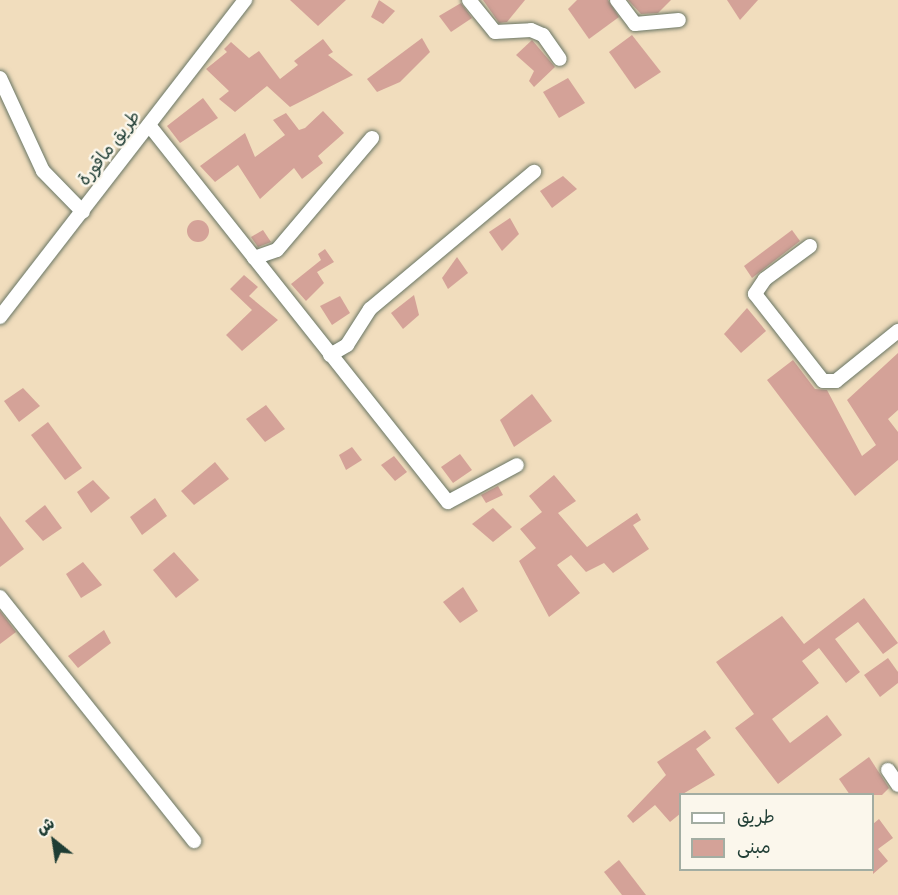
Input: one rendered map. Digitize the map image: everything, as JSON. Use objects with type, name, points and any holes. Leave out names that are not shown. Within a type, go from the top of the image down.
[{"type":"street","name":"طريق ماقورة","points":[[0,317],[246,0]]},
{"type":"street","points":[[469,0],[495,32],[531,30],[543,35],[560,59]]},
{"type":"street","points":[[617,0],[635,24],[679,20]]},
{"type":"street","points":[[0,78],[43,171],[83,212]]},
{"type":"street","points":[[149,125],[448,502],[517,465]]},
{"type":"street","points":[[254,258],[277,250],[372,138]]},
{"type":"street","points":[[330,355],[347,345],[369,309],[534,172]]},
{"type":"street","points":[[810,246],[765,279],[755,294],[823,381],[836,381],[898,332]]},
{"type":"street","points":[[0,597],[194,841]]},
{"type":"street","points":[[888,770],[898,784]]},
{"type":"building","points":[[290,0],[346,0],[318,26]]},
{"type":"building","points":[[379,0],[395,11],[383,24],[371,17]]},
{"type":"building","points":[[483,0],[525,0],[507,22],[499,23]]},
{"type":"building","points":[[577,0],[608,0],[619,17],[589,39],[568,9]]},
{"type":"building","points":[[628,0],[671,0],[658,13],[641,14]]},
{"type":"building","points":[[727,0],[758,0],[740,20]]},
{"type":"building","points":[[461,3],[472,18],[451,32],[439,16]]},
{"type":"building","points":[[632,35],[661,72],[635,89],[609,52]]},
{"type":"building","points":[[422,38],[430,52],[400,82],[377,92],[367,79]]},
{"type":"building","points":[[323,39],[333,52],[328,55],[353,75],[290,107],[267,86],[235,112],[219,99],[229,91],[206,69],[227,52],[224,49],[231,42],[249,58],[259,51],[280,79],[298,65],[294,61]]},
{"type":"building","points":[[532,40],[555,67],[534,87],[529,81],[534,71],[516,55]]},
{"type":"building","points":[[568,78],[585,103],[559,118],[543,92]]},
{"type":"building","points":[[203,98],[218,118],[180,143],[167,126]]},
{"type":"building","points":[[323,111],[344,133],[318,156],[323,163],[302,179],[294,168],[260,199],[238,165],[215,182],[200,166],[245,133],[255,157],[285,135],[273,120],[286,113],[299,130],[305,128]]},
{"type":"building","points":[[563,176],[577,189],[552,208],[540,191]]},
{"type":"building","points":[[510,218],[519,234],[502,251],[489,232]]},
{"type":"building","points":[[198,220],[206,223],[209,231],[206,239],[198,242],[190,239],[187,231],[190,223]]},
{"type":"building","points":[[263,230],[271,242],[258,247],[251,237]]},
{"type":"building","points":[[792,230],[800,241],[752,278],[744,266]]},
{"type":"building","points":[[325,249],[334,262],[317,272],[324,283],[306,301],[291,284],[321,260],[318,254]]},
{"type":"building","points":[[457,257],[468,273],[448,289],[442,278]]},
{"type":"building","points":[[244,275],[258,287],[249,296],[278,320],[242,351],[226,335],[252,310],[230,289]]},
{"type":"building","points":[[414,295],[419,315],[403,329],[391,313]]},
{"type":"building","points":[[340,296],[350,313],[332,325],[320,306]]},
{"type":"building","points":[[747,308],[766,331],[741,353],[724,334]]},
{"type":"building","points":[[898,353],[898,410],[888,419],[898,432],[898,460],[855,496],[767,380],[793,360],[815,389],[827,390],[862,456],[876,445],[847,400]]},
{"type":"building","points":[[23,388],[40,406],[19,422],[4,401]]},
{"type":"building","points":[[532,394],[552,421],[514,447],[500,420]]},
{"type":"building","points":[[266,405],[285,429],[265,442],[246,419]]},
{"type":"building","points":[[48,422],[82,468],[65,480],[31,435]]},
{"type":"building","points":[[352,447],[362,460],[346,470],[339,455]]},
{"type":"building","points":[[460,454],[472,470],[453,483],[441,467]]},
{"type":"building","points":[[394,456],[407,472],[395,481],[381,465]]},
{"type":"building","points":[[215,462],[229,479],[194,505],[181,491]]},
{"type":"building","points":[[554,475],[576,501],[558,513],[587,547],[637,513],[641,520],[633,525],[649,549],[613,573],[604,563],[586,572],[571,555],[557,565],[580,593],[549,617],[519,561],[536,548],[520,529],[542,512],[529,496]]},
{"type":"building","points":[[93,480],[110,498],[91,513],[77,492]]},
{"type":"building","points":[[498,486],[503,495],[486,503],[481,495]]},
{"type":"building","points":[[155,498],[167,516],[142,535],[130,517]]},
{"type":"building","points":[[45,505],[62,528],[43,541],[25,521]]},
{"type":"building","points":[[493,508],[512,527],[493,542],[472,524]]},
{"type":"building","points":[[0,516],[24,549],[0,567]]},
{"type":"building","points":[[174,552],[199,580],[176,598],[153,570]]},
{"type":"building","points":[[83,562],[102,585],[81,598],[66,574]]},
{"type":"building","points":[[463,587],[478,611],[460,623],[443,602]]},
{"type":"building","points":[[864,598],[898,643],[883,654],[858,622],[835,639],[860,672],[846,683],[819,648],[802,661],[819,683],[772,719],[790,743],[827,715],[842,735],[778,784],[735,728],[754,714],[716,662],[782,616],[804,644]]},
{"type":"building","points":[[0,611],[16,632],[0,644]]},
{"type":"building","points":[[104,630],[111,643],[78,668],[68,656]]},
{"type":"building","points":[[888,658],[898,672],[898,683],[880,697],[864,675]]},
{"type":"building","points":[[705,730],[711,738],[696,749],[715,775],[684,793],[679,793],[679,815],[670,822],[655,805],[633,823],[627,816],[666,775],[657,762]]},
{"type":"building","points":[[869,757],[889,788],[882,795],[849,793],[839,779]]},
{"type":"building","points":[[879,819],[893,838],[878,849],[888,861],[873,874],[874,871],[874,823]]},
{"type":"building","points":[[619,860],[646,895],[622,895],[604,872]]}]
